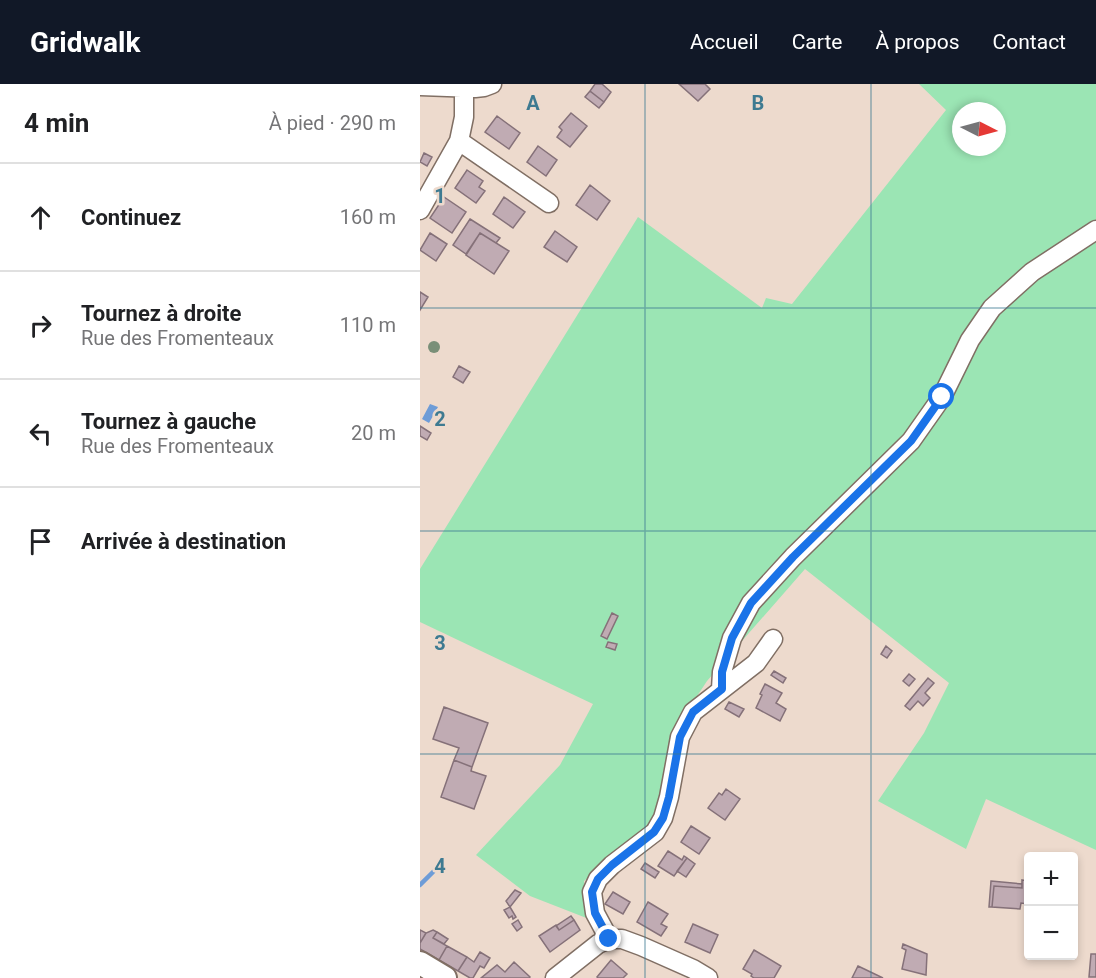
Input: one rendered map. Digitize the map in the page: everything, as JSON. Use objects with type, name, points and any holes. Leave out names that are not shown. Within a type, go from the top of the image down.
[{"type":"street","points":[[420,86],[484,87],[492,84]]},
{"type":"street","points":[[420,210],[459,141],[464,117],[464,87]]},
{"type":"street","points":[[459,141],[549,202]]},
{"type":"street","points":[[722,689],[722,672],[732,638],[751,603],[793,557],[911,441],[942,397],[970,340],[992,308],[1032,273],[1096,230]]},
{"type":"street","points":[[609,939],[595,913],[592,892],[598,879],[654,832],[663,818],[680,737],[693,712],[756,663],[773,639]]},
{"type":"street","points":[[555,978],[598,944],[609,939],[622,939],[641,946],[708,978]]},
{"type":"green space","points":[[919,84],[1096,84],[1096,850],[986,799],[966,849],[878,801],[924,733],[949,683],[805,569],[707,681],[672,734],[662,803],[653,822],[584,881],[589,919],[530,896],[476,855],[560,765],[593,704],[420,622],[420,569],[638,217],[762,308],[766,298],[792,304],[946,110]]},
{"type":"water","points":[[430,404],[438,407],[429,423],[422,419]]},
{"type":"building","points":[[595,84],[602,84],[611,92],[604,102],[590,91]]},
{"type":"building","points":[[679,84],[705,84],[710,89],[698,101]]},
{"type":"building","points":[[590,91],[604,102],[599,108],[585,97]]},
{"type":"building","points":[[571,113],[587,126],[570,147],[557,137],[562,130],[559,127]]},
{"type":"building","points":[[497,116],[520,133],[509,149],[485,132]]},
{"type":"building","points":[[538,146],[557,160],[546,176],[527,162]]},
{"type":"building","points":[[424,153],[432,157],[427,166],[420,162]]},
{"type":"building","points":[[467,170],[483,181],[479,187],[485,191],[476,203],[455,188]]},
{"type":"building","points":[[590,185],[610,201],[597,220],[576,205]]},
{"type":"building","points":[[444,197],[466,212],[452,233],[430,218]]},
{"type":"building","points":[[504,197],[525,212],[513,228],[493,214]]},
{"type":"building","points":[[470,219],[500,238],[496,243],[480,233],[466,254],[453,245]]},
{"type":"building","points":[[555,231],[577,247],[567,262],[544,247]]},
{"type":"building","points":[[430,233],[447,244],[436,261],[420,250]]},
{"type":"building","points":[[480,233],[509,251],[494,274],[466,255]]},
{"type":"building","points":[[420,292],[428,297],[420,310]]},
{"type":"building","points":[[459,366],[470,372],[463,383],[453,377]]},
{"type":"building","points":[[420,426],[431,433],[427,440],[420,436]]},
{"type":"building","points":[[612,613],[618,616],[607,639],[601,636]]},
{"type":"building","points":[[608,642],[617,644],[615,650],[606,647]]},
{"type":"building","points":[[886,646],[892,651],[887,658],[881,654]]},
{"type":"building","points":[[774,671],[786,678],[783,683],[771,675]]},
{"type":"building","points":[[909,674],[915,679],[909,686],[903,681]]},
{"type":"building","points":[[928,678],[934,683],[925,693],[930,698],[923,706],[918,701],[910,710],[905,706]]},
{"type":"building","points":[[765,684],[782,693],[776,703],[786,709],[780,721],[756,708]]},
{"type":"building","points":[[729,702],[744,709],[739,717],[725,709]]},
{"type":"building","points":[[444,707],[488,723],[472,767],[454,760],[459,748],[433,739]]},
{"type":"building","points":[[454,760],[472,767],[471,771],[486,776],[474,809],[441,797]]},
{"type":"building","points":[[726,789],[740,799],[725,820],[708,808],[719,793],[722,795]]},
{"type":"building","points":[[691,826],[710,838],[699,854],[681,842]]},
{"type":"building","points":[[668,851],[682,860],[684,856],[687,858],[674,876],[658,866]]},
{"type":"building","points":[[687,858],[695,864],[686,877],[677,871]]},
{"type":"building","points":[[645,863],[659,872],[655,878],[641,869]]},
{"type":"building","points":[[1022,880],[1024,880],[1024,903],[1021,903],[1020,909],[992,907],[994,886],[1022,888]]},
{"type":"building","points":[[991,881],[1022,884],[1022,888],[994,886],[992,907],[989,907]]},
{"type":"building","points":[[515,890],[521,893],[510,907],[506,901]]},
{"type":"building","points":[[613,892],[630,902],[623,914],[605,904]]},
{"type":"building","points":[[648,902],[668,914],[661,924],[667,927],[661,936],[637,922]]},
{"type":"building","points":[[510,907],[516,917],[513,919],[512,916],[509,918],[504,910]]},
{"type":"building","points":[[571,916],[574,920],[559,930],[556,926]]},
{"type":"building","points":[[518,920],[522,927],[517,931],[512,924]]},
{"type":"building","points":[[574,920],[580,930],[550,952],[539,936],[556,925],[559,930]]},
{"type":"building","points":[[693,924],[718,935],[710,953],[685,942]]},
{"type":"building","points":[[420,930],[426,933],[420,943]]},
{"type":"building","points":[[433,930],[437,932],[433,938],[447,946],[439,960],[420,949],[420,943],[426,933]]},
{"type":"building","points":[[437,932],[448,939],[444,944],[433,938]]},
{"type":"building","points":[[903,944],[927,954],[926,975],[902,969],[906,950],[902,948]]},
{"type":"building","points":[[447,946],[467,957],[458,971],[439,960]]},
{"type":"building","points":[[754,950],[781,966],[774,978],[754,978],[752,974],[743,969]]},
{"type":"building","points":[[480,952],[490,958],[484,968],[480,966],[473,978],[458,971],[467,957],[474,962]]},
{"type":"building","points":[[1091,954],[1096,954],[1096,977],[1089,977]]},
{"type":"building","points":[[611,960],[627,974],[623,978],[598,978],[597,977]]},
{"type":"building","points":[[514,962],[529,978],[481,978],[497,965],[505,972]]},
{"type":"building","points":[[858,966],[883,978],[852,978]]},
{"type":"waterway","points":[[420,885],[433,872]]},
{"type":"route","points":[[609,939],[595,913],[592,892],[598,879],[654,832],[663,818],[680,737],[693,712],[722,689],[722,672],[732,638],[751,603],[793,557],[911,441],[942,397]]}]
